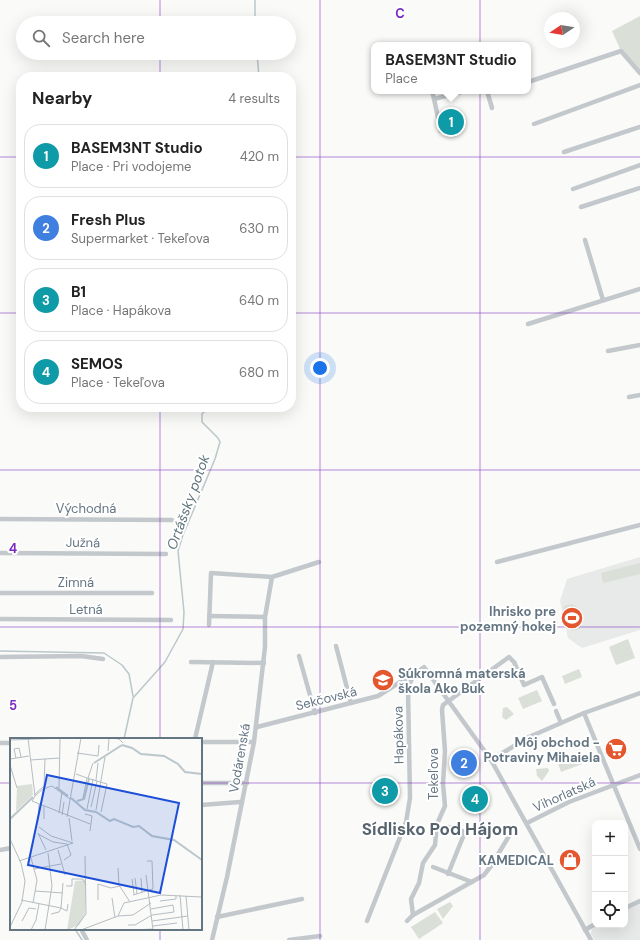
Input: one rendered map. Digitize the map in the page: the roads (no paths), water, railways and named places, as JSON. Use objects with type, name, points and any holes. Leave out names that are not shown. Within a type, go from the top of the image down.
[{"type":"street","points":[[531,81],[621,51],[640,73]]},
{"type":"street","points":[[534,124],[546,122],[640,85]]},
{"type":"street","points":[[433,94],[441,131]]},
{"type":"street","points":[[434,99],[453,94]]},
{"type":"street","points":[[488,94],[492,108]]},
{"type":"street","points":[[564,152],[640,127]]},
{"type":"street","points":[[572,189],[640,165]]},
{"type":"street","points":[[581,207],[640,188]]},
{"type":"street","points":[[585,240],[603,300]]},
{"type":"street","points":[[528,324],[640,289]]},
{"type":"street","points":[[608,351],[640,345]]},
{"type":"street","points":[[629,397],[640,395]]},
{"type":"street","name":"Východná","points":[[0,519],[172,520]]},
{"type":"street","points":[[497,562],[640,525]]},
{"type":"street","name":"Južná","points":[[0,553],[166,554]]},
{"type":"street","points":[[209,625],[212,573],[272,577],[319,562]]},
{"type":"street","name":"Vodárenská","points":[[212,940],[257,727],[264,663],[265,617],[272,577]]},
{"type":"street","name":"Zimná","points":[[0,593],[152,593]]},
{"type":"street","points":[[209,616],[265,617]]},
{"type":"street","name":"Letná","points":[[0,619],[171,620]]},
{"type":"street","points":[[336,646],[351,703]]},
{"type":"street","points":[[0,657],[81,656],[102,659]]},
{"type":"street","points":[[299,656],[315,713]]},
{"type":"street","points":[[449,700],[507,658],[511,658],[524,685],[542,677],[554,704]]},
{"type":"street","points":[[191,662],[264,663]]},
{"type":"street","points":[[196,738],[213,662]]},
{"type":"street","points":[[417,671],[424,667],[449,700],[491,760],[527,823]]},
{"type":"street","name":"Sekčovská","points":[[257,727],[378,696],[417,671]]},
{"type":"street","name":"Hapákova","points":[[367,921],[406,822],[410,798],[408,689],[411,679],[417,671]]},
{"type":"street","points":[[491,760],[529,737],[584,713],[640,693]]},
{"type":"street","name":"Tekeľova","points":[[414,915],[410,899],[419,883],[423,863],[435,845],[438,824],[445,806],[442,710],[443,705],[449,700]]},
{"type":"street","points":[[556,711],[561,723]]},
{"type":"street","points":[[584,713],[614,784],[640,775]]},
{"type":"street","points":[[202,742],[254,742]]},
{"type":"street","points":[[202,783],[246,783]]},
{"type":"street","name":"Vihorlatská","points":[[591,940],[527,823],[569,802],[614,784],[640,849]]},
{"type":"street","points":[[202,805],[242,803]]},
{"type":"street","points":[[448,828],[465,832],[448,874]]},
{"type":"street","points":[[407,921],[414,915],[484,874],[491,866],[509,836]]},
{"type":"street","points":[[0,850],[10,848]]},
{"type":"street","points":[[433,867],[472,882]]},
{"type":"street","points":[[217,917],[302,899]]},
{"type":"street","points":[[628,906],[640,900]]},
{"type":"street","points":[[585,930],[592,926]]},
{"type":"street","points":[[82,930],[87,940]]},
{"type":"street","points":[[289,940],[320,936]]},
{"type":"waterway","name":"Ortášsky potok","points":[[255,0],[255,16]]},
{"type":"waterway","name":"Ortášsky potok","points":[[258,60],[259,72]]},
{"type":"waterway","name":"Ortášsky potok","points":[[124,738],[133,698],[165,662],[183,629],[184,612],[178,551],[183,535],[215,459],[220,442],[202,422],[202,414],[204,412]]},
{"type":"waterway","points":[[0,651],[104,653],[122,665],[129,674],[133,696]]},
{"type":"waterway","name":"Ortášsky potok","points":[[76,930],[82,940]]},
{"type":"place","name":"BASEM3NT Studio","points":[[451,122]]},
{"type":"place","name":"Ihrisko pre pozemný hokej","points":[[572,618]]},
{"type":"place","name":"Súkromná materská škola Ako Buk","points":[[383,680]]},
{"type":"place","name":"Môj obchod - Potraviny Mihaiela","points":[[616,749]]},
{"type":"place","name":"Fresh Plus","points":[[464,763]]},
{"type":"place","name":"B1","points":[[385,791]]},
{"type":"place","name":"SEMOS","points":[[475,799]]},
{"type":"place","name":"KAMEDICAL","points":[[570,860]]},
{"type":"district","name":"Sídlisko Pod Hájom","points":[[440,829]]}]
